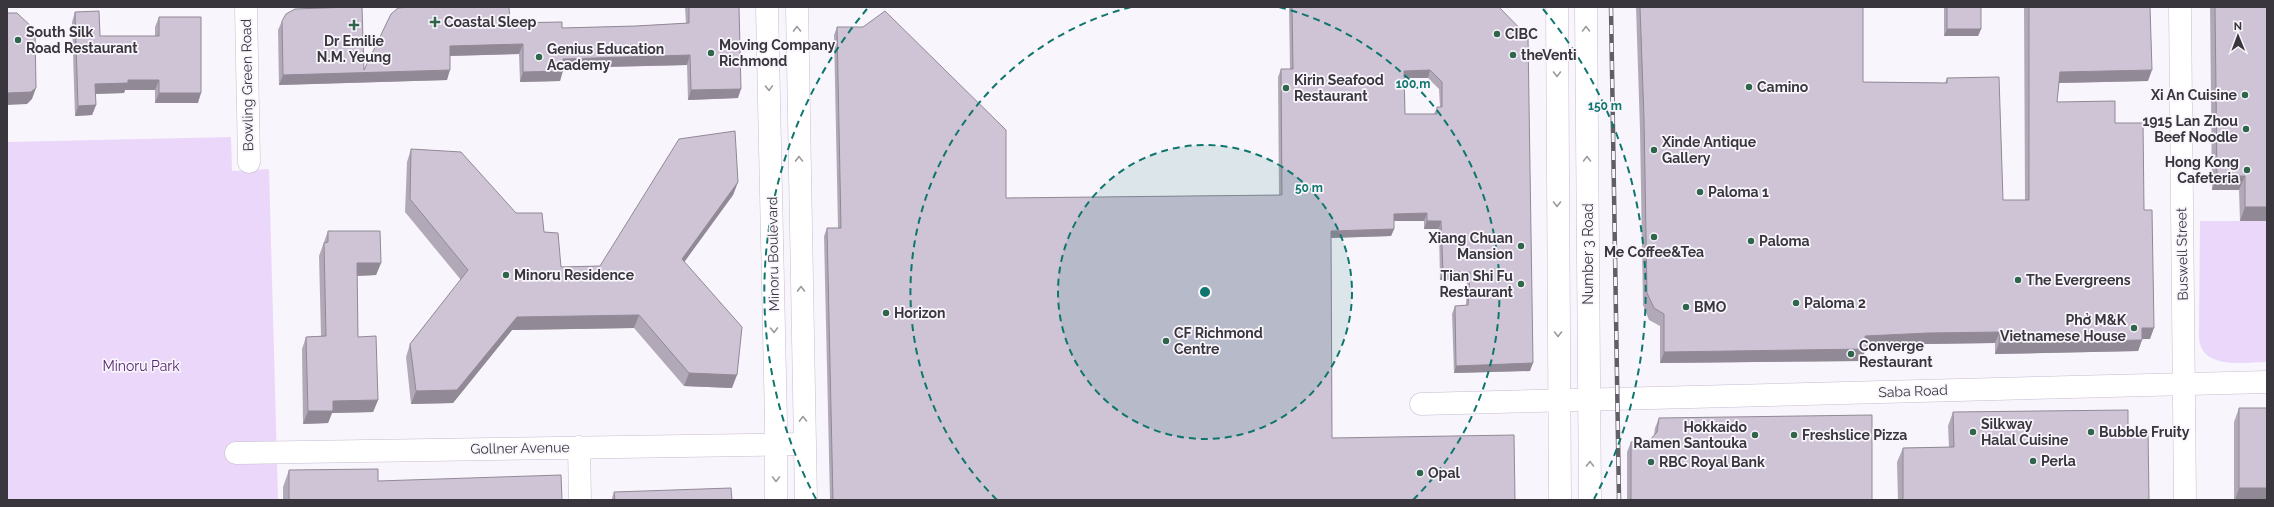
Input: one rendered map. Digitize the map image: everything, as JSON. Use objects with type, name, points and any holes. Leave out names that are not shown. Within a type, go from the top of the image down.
[{"type":"street","name":"Bowling Green Road","points":[[246,7],[249,162]]},
{"type":"street","name":"Minoru Boulevard","points":[[767,7],[776,500]]},
{"type":"street","name":"Minoru Boulevard","points":[[797,7],[806,500]]},
{"type":"street","points":[[1557,7],[1560,500]]},
{"type":"street","name":"Number 3 Road","points":[[1586,7],[1590,500]]},
{"type":"street","name":"Buswell Street","points":[[2180,7],[2185,500]]},
{"type":"street","name":"Saba Road","points":[[1421,404],[2267,382]]},
{"type":"street","name":"Gollner Avenue","points":[[236,453],[804,444]]},
{"type":"street","points":[[579,447],[580,500]]},
{"type":"green space","name":"Minoru Park","points":[[231,137],[232,171],[269,169],[278,500],[7,500],[7,142]]},
{"type":"green space","points":[[2200,221],[2267,221],[2267,362],[2231,363],[2221,361],[2213,359],[2206,354],[2201,347],[2199,342]]},
{"type":"building","points":[[362,7],[364,70],[391,14],[398,8],[509,7],[510,23],[562,22],[562,28],[689,23],[689,7],[739,7],[741,89],[691,90],[690,55],[563,59],[563,71],[523,72],[523,44],[450,46],[450,70],[283,75],[282,21],[286,14],[295,9]]},
{"type":"building","points":[[1292,7],[1499,7],[1528,37],[1533,363],[1456,366],[1455,306],[1468,305],[1470,272],[1443,272],[1441,221],[1427,221],[1427,213],[1394,214],[1394,229],[1331,231],[1332,438],[1514,435],[1515,500],[833,500],[827,228],[841,228],[837,27],[863,27],[885,11],[1006,130],[1006,198],[1282,195],[1281,69],[1293,69]],"holes":[[[1430,70],[1442,82],[1442,107],[1437,107],[1437,114],[1405,114],[1404,71]]]},
{"type":"building","points":[[1640,7],[1863,7],[1863,82],[1947,83],[1947,78],[1999,77],[2003,200],[2029,200],[2029,7],[2150,7],[2152,70],[2060,72],[2057,102],[2115,101],[2115,123],[2143,123],[2144,210],[2152,210],[2154,328],[2142,328],[2142,340],[1999,343],[2000,332],[1928,333],[1865,336],[1866,349],[1664,352],[1664,314],[1654,308],[1647,293],[1644,118]]},
{"type":"building","points":[[1947,7],[1981,7],[1981,29],[1947,29]]},
{"type":"building","points":[[2215,7],[2267,7],[2267,207],[2245,207],[2245,176],[2217,176]]},
{"type":"building","points":[[99,11],[100,36],[159,36],[159,17],[201,17],[201,93],[159,93],[159,80],[128,80],[128,83],[95,84],[96,105],[78,106],[75,12]]},
{"type":"building","points":[[7,13],[17,13],[35,30],[36,88],[31,92],[7,93]]},
{"type":"building","name":"Minoru Residence","points":[[735,131],[738,182],[682,259],[742,327],[737,375],[689,373],[639,315],[517,317],[457,390],[416,391],[410,344],[468,270],[410,199],[411,149],[461,152],[516,213],[542,213],[544,232],[558,233],[561,267],[600,266],[679,139]]},
{"type":"building","points":[[328,231],[380,231],[381,263],[357,263],[358,337],[376,336],[378,400],[333,401],[333,411],[308,411],[306,337],[326,336],[324,243],[328,242]]},
{"type":"building","points":[[2239,408],[2267,408],[2267,488],[2239,488]]},
{"type":"building","name":"Perla","points":[[2128,410],[2128,430],[2148,430],[2149,500],[1903,500],[1903,448],[1954,447],[1953,412]]},
{"type":"building","points":[[1872,415],[1872,500],[1631,500],[1631,442],[1650,440],[1657,432],[1659,418]]},
{"type":"building","points":[[378,469],[378,481],[561,475],[562,500],[289,500],[289,470]]},
{"type":"building","points":[[731,488],[732,500],[615,500],[614,492]]},
{"type":"railway","points":[[1611,7],[1619,500]]},
{"type":"place","name":"Coastal Sleep","points":[[435,22]]},
{"type":"place","name":"Dr Emilie N.M. Yeung","points":[[354,25]]},
{"type":"place","name":"CIBC","points":[[1497,34]]},
{"type":"place","name":"South Silk Road Restaurant","points":[[18,40]]},
{"type":"place","name":"Moving Company Richmond","points":[[711,53]]},
{"type":"place","name":"theVenti","points":[[1513,55]]},
{"type":"place","name":"Genius Education Academy","points":[[539,57]]},
{"type":"place","name":"Camino","points":[[1749,87]]},
{"type":"place","name":"Kirin Seafood Restaurant","points":[[1286,88]]},
{"type":"place","name":"Xi An Cuisine","points":[[2245,95]]},
{"type":"place","name":"1915 Lan Zhou Beef Noodle","points":[[2246,129]]},
{"type":"place","name":"Xinde Antique Gallery","points":[[1654,150]]},
{"type":"place","name":"Hong Kong Cafeteria","points":[[2247,170]]},
{"type":"place","name":"Paloma 1","points":[[1700,192]]},
{"type":"place","name":"Me Coffee&Tea","points":[[1654,237]]},
{"type":"place","name":"Paloma","points":[[1751,241]]},
{"type":"place","name":"Xiang Chuan Mansion","points":[[1521,246]]},
{"type":"place","name":"Minoru Residence","points":[[506,275]]},
{"type":"place","name":"The Evergreens","points":[[2018,280]]},
{"type":"place","name":"Tian Shi Fu Restaurant","points":[[1521,284]]},
{"type":"place","name":"Paloma 2","points":[[1796,303]]},
{"type":"place","name":"BMO","points":[[1686,307]]},
{"type":"place","name":"Horizon","points":[[886,313]]},
{"type":"place","name":"Phở M&K Vietnamese House","points":[[2134,328]]},
{"type":"place","name":"CF Richmond Centre","points":[[1166,341]]},
{"type":"place","name":"Converge Restaurant","points":[[1851,354]]},
{"type":"place","name":"Silkway Halal Cuisine","points":[[1973,432]]},
{"type":"place","name":"Bubble Fruity","points":[[2091,432]]},
{"type":"place","name":"Hokkaido Ramen Santouka","points":[[1755,435]]},
{"type":"place","name":"Freshslice Pizza","points":[[1794,435]]},
{"type":"place","name":"Perla","points":[[2033,461]]},
{"type":"place","name":"RBC Royal Bank","points":[[1651,462]]},
{"type":"place","name":"Opal","points":[[1420,473]]}]
